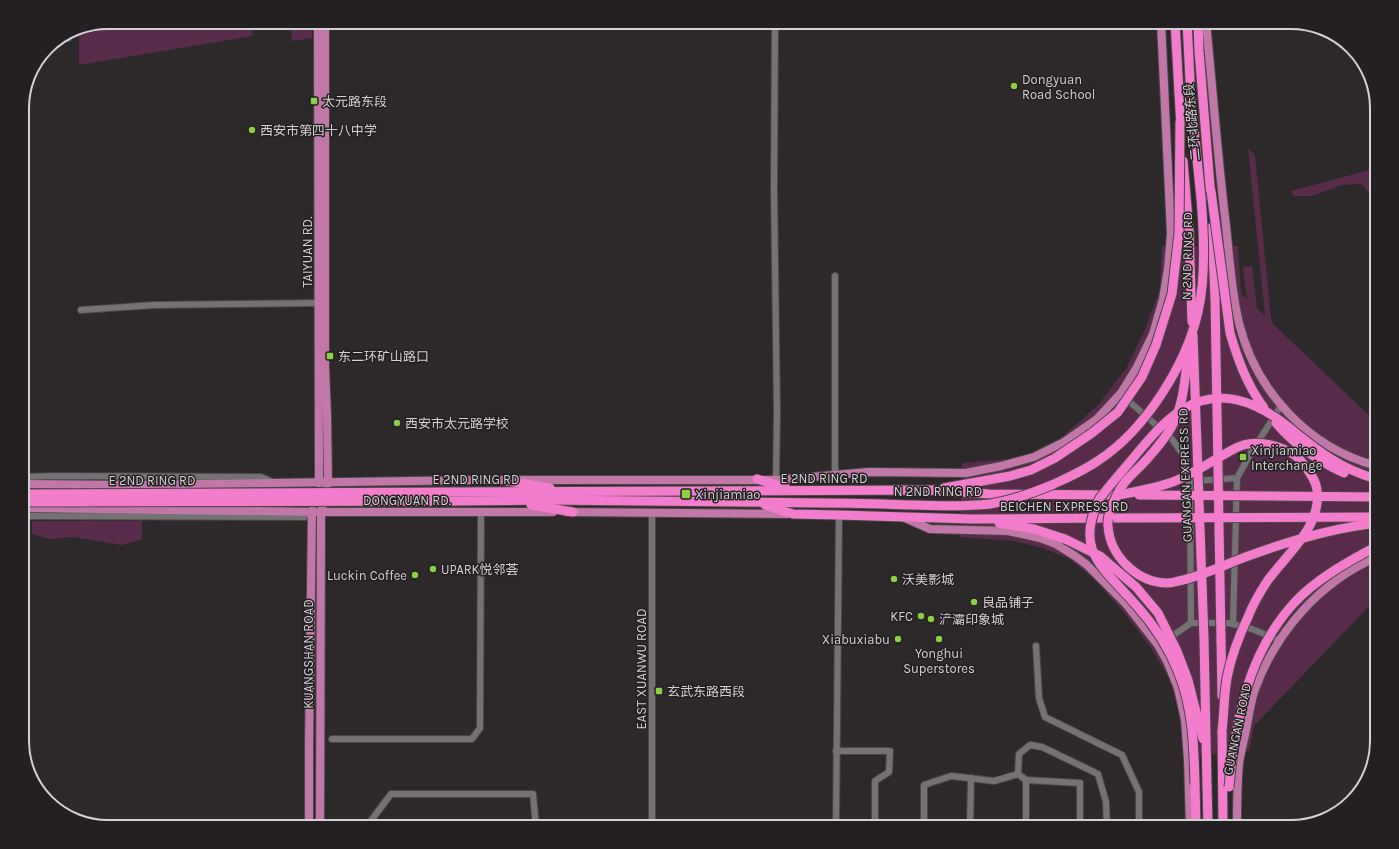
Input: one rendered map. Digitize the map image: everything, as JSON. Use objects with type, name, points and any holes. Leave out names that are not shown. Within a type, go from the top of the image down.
[{"type":"highway","name":"N 2ND RING RD","points":[[931,490],[1010,476],[1031,470],[1055,458],[1086,437],[1118,412],[1142,377],[1156,345],[1172,294],[1180,233],[1180,122],[1175,29]]},
{"type":"highway","name":"N 2ND RING RD","points":[[824,503],[945,506],[991,504],[1036,492],[1081,472],[1100,460],[1119,445],[1144,419],[1178,365],[1189,341],[1198,313],[1202,280],[1203,220],[1191,100],[1187,29]]},
{"type":"highway","points":[[1195,29],[1199,51]]},
{"type":"highway","points":[[1198,29],[1199,51]]},
{"type":"highway","name":"二环北路东段","points":[[1199,51],[1211,191]]},
{"type":"highway","name":"GUANGAN EXPRESS RD","points":[[1180,122],[1189,232],[1208,759],[1208,820]]},
{"type":"highway","points":[[1211,191],[1230,333],[1245,377],[1254,394],[1265,410],[1289,438],[1308,452],[1340,471],[1370,482]]},
{"type":"highway","points":[[1211,191],[1215,298],[1222,732],[1226,787],[1224,820]]},
{"type":"highway","points":[[1192,319],[1183,391],[1178,413],[1172,427],[1147,459],[1125,480],[1119,488],[1112,505],[1108,524],[1110,537],[1119,558],[1133,571],[1149,579],[1168,583],[1188,579],[1249,555],[1284,544],[1336,530],[1370,524]]},
{"type":"highway","points":[[1196,820],[1194,744],[1190,713],[1178,670],[1159,634],[1097,561],[1089,536],[1090,523],[1100,498],[1166,422],[1192,404],[1219,398],[1254,404],[1271,414],[1323,454],[1348,468],[1370,477]]},
{"type":"highway","points":[[1119,495],[1176,481],[1204,467],[1231,450],[1247,444],[1266,444],[1297,457],[1309,471],[1317,488],[1317,504],[1313,519],[1306,532],[1259,595],[1235,648],[1227,678],[1222,732]]},
{"type":"highway","points":[[757,480],[795,491]]},
{"type":"highway","points":[[507,481],[575,492]]},
{"type":"highway","name":"E 2ND RING RD","points":[[29,483],[504,500],[754,501],[824,503]]},
{"type":"highway","name":"E 2ND RING RD","points":[[29,510],[575,492],[931,490]]},
{"type":"highway","name":"BEICHEN EXPRESS RD","points":[[931,490],[989,494],[1370,497]]},
{"type":"highway","points":[[504,500],[573,512]]},
{"type":"highway","name":"BEICHEN EXPRESS RD","points":[[754,501],[793,514],[972,519],[1370,517]]},
{"type":"highway","points":[[972,519],[1034,529],[1065,539],[1100,556],[1136,586],[1158,613],[1177,651],[1188,680],[1208,759]]},
{"type":"highway","points":[[1226,787],[1238,719],[1257,657],[1276,626],[1295,602],[1326,576],[1370,550]]},
{"type":"main road","name":"TAIYUAN RD.","points":[[318,29],[319,303],[323,483]]},
{"type":"main road","name":"TAIYUAN RD.","points":[[323,483],[327,415],[325,367],[325,29]]},
{"type":"main road","name":"DONGYUAN RD.","points":[[29,483],[127,485],[776,480],[869,472],[966,473],[1001,466],[1034,457],[1064,442],[1097,419],[1121,393],[1137,367],[1152,334],[1163,299],[1168,269],[1171,234],[1161,29]]},
{"type":"main road","points":[[1207,29],[1222,194],[1234,298],[1244,338],[1261,377],[1269,390],[1298,423],[1334,449],[1370,464]]},
{"type":"main road","name":"KUANGSHAN ROAD","points":[[320,820],[321,512],[323,483]]},
{"type":"main road","name":"DONGYUAN RD.","points":[[29,510],[652,512],[793,514]]},
{"type":"main road","name":"KUANGSHAN ROAD","points":[[309,820],[312,512]]},
{"type":"main road","points":[[902,517],[930,528],[1008,531],[1040,538],[1056,544],[1075,556],[1126,604],[1158,645],[1178,688],[1184,720],[1188,760],[1190,820]]},
{"type":"main road","name":"GUANGAN ROAD","points":[[1237,820],[1237,794],[1240,762],[1254,694],[1264,667],[1279,640],[1312,600],[1349,571],[1370,560]]},
{"type":"street","points":[[775,29],[774,188],[777,412],[776,480]]},
{"type":"street","points":[[835,276],[835,475]]},
{"type":"street","points":[[81,310],[154,305],[319,303]]},
{"type":"street","points":[[1121,393],[1172,439],[1185,458],[1189,482],[1191,623]]},
{"type":"street","points":[[1233,624],[1237,478],[1252,451],[1282,406]]},
{"type":"street","points":[[1189,482],[1237,478]]},
{"type":"street","points":[[312,512],[323,483]]},
{"type":"street","points":[[332,739],[472,739],[480,728],[481,512]]},
{"type":"street","name":"EAST XUANWU ROAD","points":[[652,512],[652,820]]},
{"type":"street","points":[[836,820],[839,515]]},
{"type":"street","points":[[1158,645],[1191,623],[1233,624],[1252,629],[1279,640]]},
{"type":"street","points":[[1036,646],[1039,698],[1044,717],[1122,755],[1139,792],[1139,820]]},
{"type":"street","points":[[1018,774],[1019,754],[1030,745],[1042,747],[1098,774],[1106,802],[1107,820]]},
{"type":"street","points":[[836,751],[890,751],[889,772],[875,781],[875,820]]},
{"type":"street","points":[[924,820],[924,785],[951,776],[994,780],[1018,774]]},
{"type":"street","points":[[1018,774],[1026,780],[1080,783],[1080,820]]},
{"type":"street","points":[[970,820],[971,778]]},
{"type":"street","points":[[1026,780],[1026,820]]},
{"type":"street","points":[[372,820],[391,794],[533,794],[535,820]]},
{"type":"shaded area","points":[[252,29],[253,36],[79,65],[79,35],[98,30]]},
{"type":"shaded area","points":[[291,29],[312,29],[312,38],[292,41]]},
{"type":"shaded area","points":[[1248,148],[1255,156],[1272,323],[1370,416],[1370,605],[1254,726],[1249,751],[1184,756],[1180,715],[1169,678],[1151,648],[1122,610],[1092,577],[1068,558],[1042,548],[1014,541],[960,537],[962,463],[1020,458],[1061,438],[1099,404],[1127,367],[1145,329],[1160,289],[1162,246],[1238,246],[1241,294],[1247,299],[1243,267],[1252,266],[1257,309],[1265,315]]},
{"type":"shaded area","points":[[1370,170],[1370,194],[1362,184],[1342,185],[1312,196],[1294,196],[1291,191]]},
{"type":"shaded area","points":[[32,521],[142,521],[142,539],[122,545],[72,537],[50,539],[32,534]]},
{"type":"place","name":"Dongyuan Road School","points":[[1014,86]]},
{"type":"place","name":"太元路东段","points":[[314,101]]},
{"type":"place","name":"西安市第四十八中学","points":[[252,130]]},
{"type":"place","name":"东二环矿山路口","points":[[330,356]]},
{"type":"place","name":"西安市太元路学校","points":[[397,423]]},
{"type":"place","name":"Xinjiamiao Interchange","points":[[1243,457]]},
{"type":"place","name":"Xinjiamiao","points":[[686,494]]},
{"type":"place","name":"UPARK悦邻荟","points":[[433,569]]},
{"type":"place","name":"Luckin Coffee","points":[[415,575]]},
{"type":"place","name":"沃美影城","points":[[894,579]]},
{"type":"place","name":"良品铺子","points":[[974,602]]},
{"type":"place","name":"KFC","points":[[921,616]]},
{"type":"place","name":"浐灞印象城","points":[[931,619]]},
{"type":"place","name":"Xiabuxiabu","points":[[898,639]]},
{"type":"place","name":"Yonghui Superstores","points":[[939,639]]},
{"type":"place","name":"玄武东路西段","points":[[659,691]]}]
